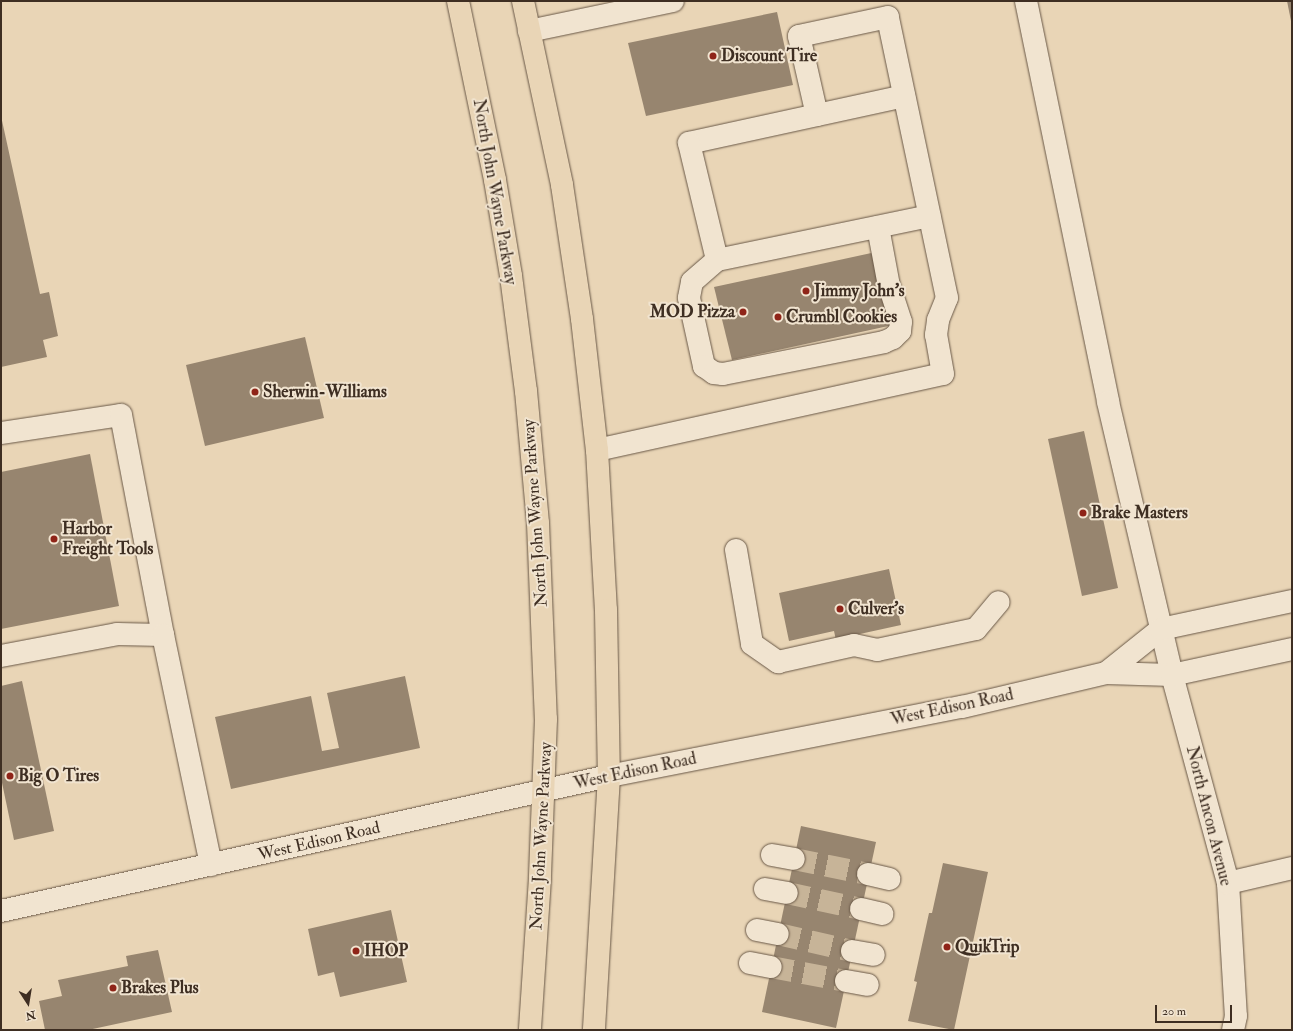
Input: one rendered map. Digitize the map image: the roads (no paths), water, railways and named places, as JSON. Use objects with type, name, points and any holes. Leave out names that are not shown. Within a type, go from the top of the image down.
[{"type":"highway","name":"North John Wayne Parkway","points":[[458,1],[495,180],[526,391],[538,523],[546,719],[540,878],[530,1030]]},
{"type":"highway","points":[[523,1],[562,186],[582,319],[597,450],[606,610],[609,776],[594,1030]]},
{"type":"street","points":[[529,31],[673,1]]},
{"type":"street","name":"North Ancon Avenue","points":[[1026,1],[1108,402],[1172,675],[1228,883],[1236,1016],[1233,1030]]},
{"type":"street","points":[[597,450],[943,374],[936,335],[938,320],[947,298],[888,17],[799,36],[817,115]]},
{"type":"street","points":[[716,260],[689,143],[904,96]]},
{"type":"street","points":[[878,227],[889,286],[901,322],[900,331],[893,338],[884,342],[723,374],[714,373],[704,366],[689,298],[692,282],[716,260],[930,216]]},
{"type":"street","points":[[1,433],[121,414],[162,635],[211,865]]},
{"type":"street","points":[[736,550],[752,644],[778,662],[854,645],[877,650],[976,629],[999,602]]},
{"type":"street","name":"West Edison Road","points":[[1106,673],[1161,630],[1292,601]]},
{"type":"street","points":[[1,656],[117,634],[162,635]]},
{"type":"street","name":"West Edison Road","points":[[1,911],[609,776],[962,707],[1106,673],[1172,675],[1292,649]]},
{"type":"street","points":[[772,855],[794,859]]},
{"type":"street","points":[[1228,883],[1292,868]]},
{"type":"street","points":[[868,874],[889,879]]},
{"type":"street","points":[[765,889],[787,893]]},
{"type":"street","points":[[861,909],[882,914]]},
{"type":"street","points":[[757,930],[778,934]]},
{"type":"street","points":[[852,951],[874,955]]},
{"type":"street","points":[[750,963],[771,967]]},
{"type":"street","points":[[846,981],[868,986]]},
{"type":"tunnel","points":[[794,859],[868,874]]},
{"type":"tunnel","points":[[787,893],[861,909]]},
{"type":"tunnel","points":[[778,934],[852,951]]},
{"type":"tunnel","points":[[771,967],[846,981]]},
{"type":"place","name":"Discount Tire","points":[[713,56]]},
{"type":"place","name":"Jimmy John's","points":[[806,291]]},
{"type":"place","name":"MOD Pizza","points":[[743,312]]},
{"type":"place","name":"Crumbl Cookies","points":[[778,317]]},
{"type":"place","name":"Sherwin-Williams","points":[[255,392]]},
{"type":"place","name":"Brake Masters","points":[[1083,513]]},
{"type":"place","name":"Harbor Freight Tools","points":[[54,539]]},
{"type":"place","name":"Culver's","points":[[840,609]]},
{"type":"place","name":"Big O Tires","points":[[10,776]]},
{"type":"place","name":"QuikTrip","points":[[947,947]]},
{"type":"place","name":"IHOP","points":[[356,951]]},
{"type":"place","name":"Brakes Plus","points":[[113,988]]}]
